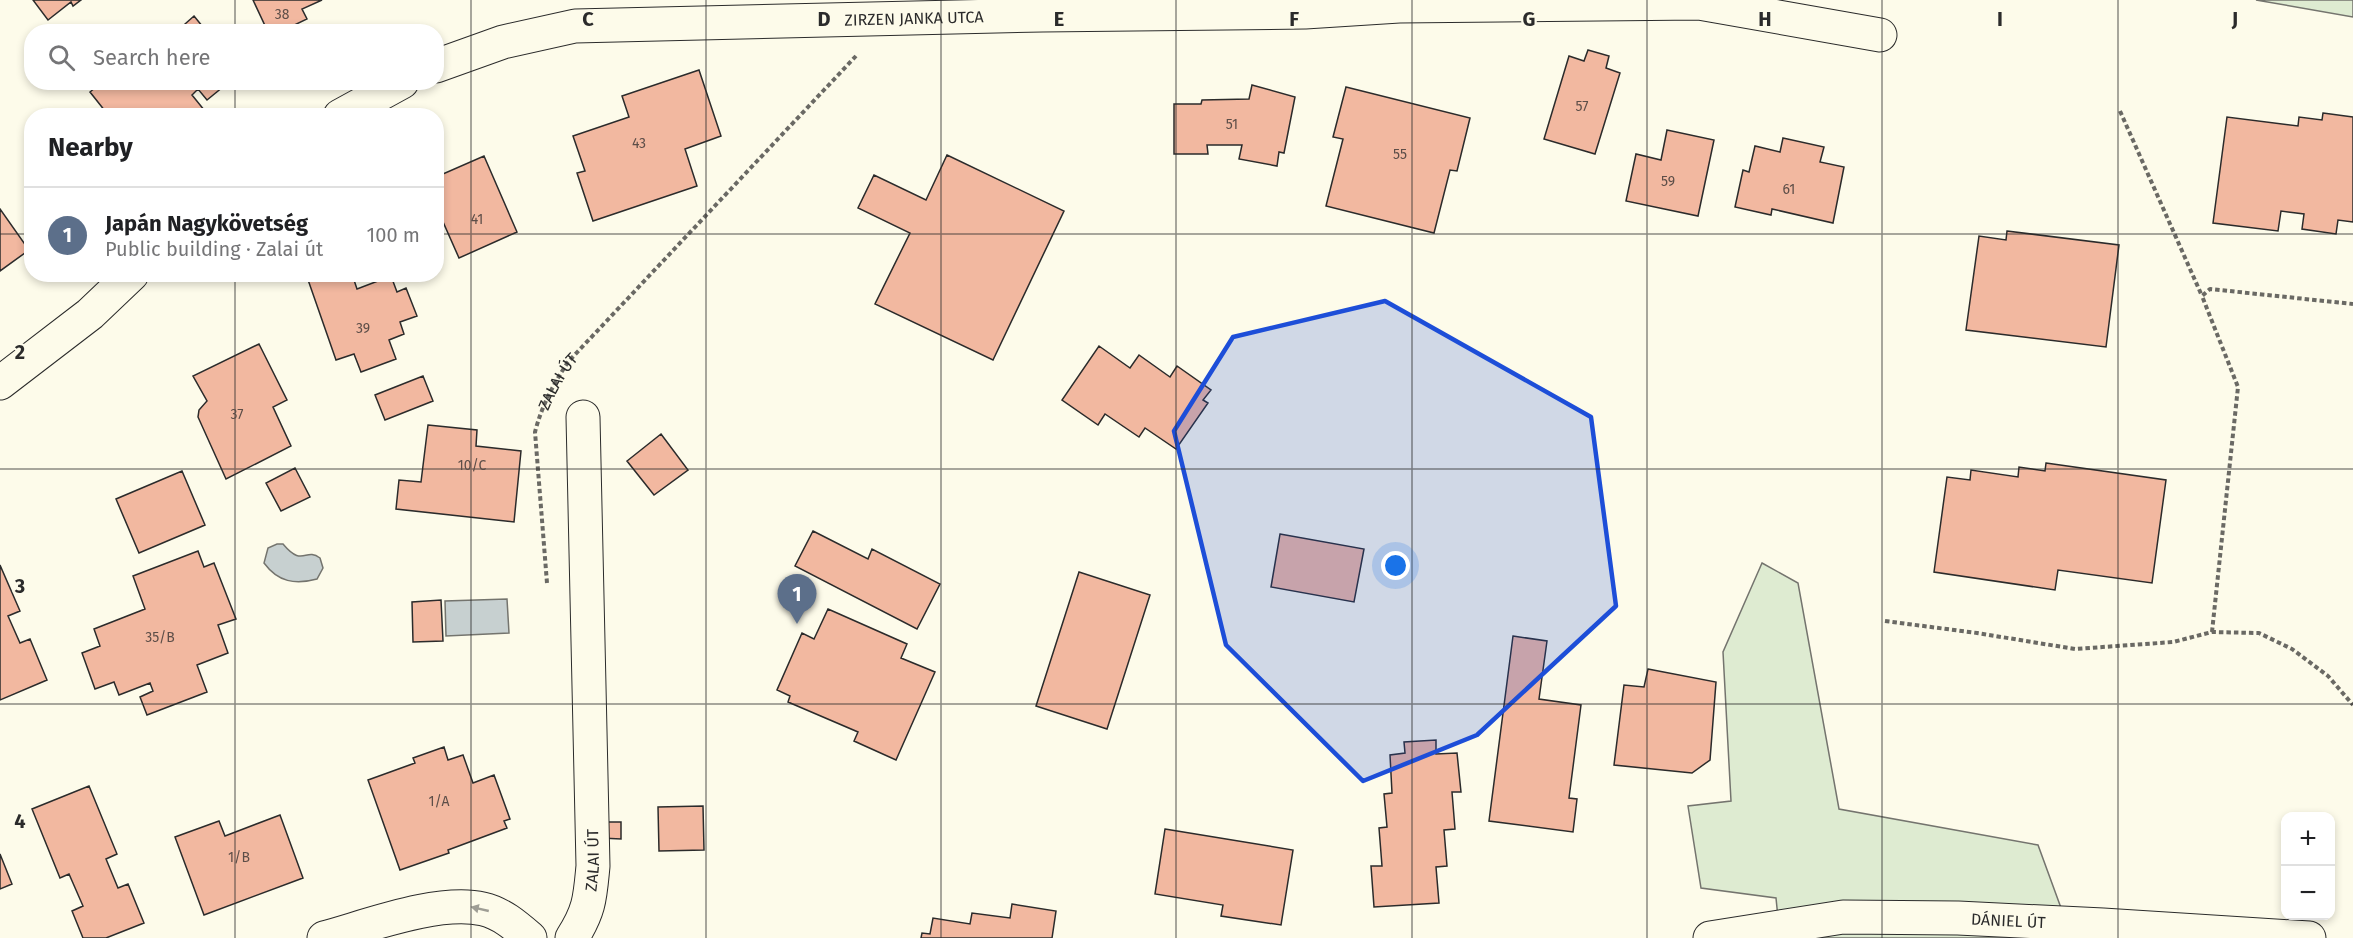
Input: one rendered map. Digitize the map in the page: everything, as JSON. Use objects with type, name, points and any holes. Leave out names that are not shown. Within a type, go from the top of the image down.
[{"type":"street","name":"ZIRZEN JANKA UTCA","points":[[444,63],[503,42],[575,26],[1042,15],[1305,12],[1410,3],[1699,3],[1880,35]]},
{"type":"street","points":[[355,108],[387,90]]},
{"type":"street","points":[[0,383],[90,314],[124,282]]},
{"type":"street","name":"ZALAI ÚT","points":[[572,938],[584,919],[589,905],[593,866],[583,417]]},
{"type":"street","points":[[324,938],[420,912],[461,906],[485,909],[510,921],[530,938]]},
{"type":"street","name":"DÁNIEL ÚT","points":[[1710,938],[1843,917],[1958,918],[2103,924],[2309,938]]},
{"type":"path","name":"ZALAI ÚT","points":[[547,584],[535,432],[550,388],[568,362],[888,20]]},
{"type":"path","points":[[2120,111],[2202,296],[2238,387],[2212,632]]},
{"type":"path","points":[[2202,296],[2210,289],[2353,304]]},
{"type":"path","points":[[1885,621],[2075,649],[2173,642],[2212,632],[2259,633],[2292,649],[2328,676],[2353,705]]},
{"type":"highlighted area","points":[[1385,301],[1591,417],[1616,606],[1477,735],[1363,781],[1226,645],[1174,431],[1233,337]]},
{"type":"green space","points":[[2256,0],[2353,0],[2353,17]]},
{"type":"green space","points":[[1762,563],[1798,583],[1839,809],[2038,845],[2072,938],[1780,938],[1776,898],[1701,888],[1688,806],[1731,801],[1723,652]]},
{"type":"shaded area","points":[[283,544],[295,555],[315,555],[320,558],[323,568],[317,579],[294,582],[281,578],[269,569],[264,563],[268,548]]},
{"type":"shaded area","points":[[507,599],[509,633],[446,636],[445,601]]},
{"type":"building","points":[[33,0],[81,0],[73,6],[71,2],[48,20]]},
{"type":"building","points":[[253,0],[322,0],[302,9],[307,19],[297,24],[264,24]]},
{"type":"building","points":[[194,16],[200,24],[185,24]]},
{"type":"building","points":[[1588,50],[1609,56],[1606,68],[1620,73],[1595,154],[1544,139],[1569,56],[1584,61]]},
{"type":"building","points":[[699,70],[721,136],[685,149],[697,186],[593,221],[577,173],[585,171],[573,136],[629,117],[622,96]]},
{"type":"building","points":[[1252,85],[1295,97],[1284,153],[1279,152],[1277,166],[1239,159],[1242,145],[1207,145],[1208,154],[1174,154],[1174,104],[1201,104],[1202,100],[1249,99]]},
{"type":"building","points":[[1346,87],[1470,118],[1457,171],[1450,170],[1434,233],[1326,206],[1343,139],[1333,137]]},
{"type":"building","points":[[92,90],[197,90],[192,95],[203,108],[103,108],[90,92]]},
{"type":"building","points":[[199,90],[219,90],[207,100]]},
{"type":"building","points":[[2323,113],[2353,117],[2353,222],[2338,220],[2336,234],[2302,229],[2304,214],[2281,211],[2278,231],[2213,223],[2227,117],[2298,126],[2299,117],[2322,120]]},
{"type":"building","points":[[1667,130],[1714,140],[1698,216],[1626,201],[1636,154],[1661,160]]},
{"type":"building","points":[[1783,138],[1824,147],[1820,162],[1844,167],[1833,223],[1772,209],[1771,215],[1735,207],[1743,170],[1749,172],[1755,146],[1780,152]]},
{"type":"building","points":[[947,155],[1064,211],[993,360],[875,304],[910,233],[858,208],[874,175],[926,200]]},
{"type":"building","points":[[484,156],[517,232],[459,258],[444,224],[444,174]]},
{"type":"building","points":[[0,209],[24,243],[24,254],[0,271]]},
{"type":"building","points":[[2007,231],[2119,245],[2106,347],[1966,330],[1979,236],[2006,240]]},
{"type":"building","points":[[309,282],[355,282],[357,289],[375,282],[393,282],[397,292],[406,288],[417,316],[400,322],[404,334],[389,340],[396,359],[361,372],[354,354],[336,360]]},
{"type":"building","points":[[259,344],[287,400],[273,407],[291,446],[226,479],[198,417],[199,410],[207,401],[193,376]]},
{"type":"building","points":[[1099,346],[1130,368],[1139,355],[1170,377],[1177,366],[1211,390],[1203,400],[1208,403],[1176,449],[1145,428],[1139,437],[1105,414],[1098,425],[1062,400]]},
{"type":"building","points":[[423,376],[433,401],[385,420],[375,395]]},
{"type":"building","points":[[428,425],[477,430],[476,446],[521,451],[514,522],[396,509],[399,480],[421,482]]},
{"type":"building","points":[[661,434],[688,470],[654,495],[627,461]]},
{"type":"building","points":[[2046,463],[2166,480],[2152,583],[2058,570],[2055,590],[1934,572],[1947,477],[1970,480],[1971,470],[2018,477],[2019,467],[2045,471]]},
{"type":"building","points":[[295,468],[310,497],[281,511],[266,483]]},
{"type":"building","points":[[182,471],[205,525],[139,553],[116,499]]},
{"type":"building","points":[[813,531],[868,559],[872,549],[940,584],[917,629],[795,566]]},
{"type":"building","points":[[1280,534],[1364,549],[1354,602],[1271,587]]},
{"type":"building","points":[[198,551],[204,567],[214,563],[236,619],[218,625],[228,653],[197,665],[207,692],[147,715],[140,697],[153,691],[150,683],[119,695],[114,682],[95,689],[82,653],[100,646],[94,629],[145,609],[133,576]]},
{"type":"building","points":[[0,565],[20,611],[8,616],[20,643],[30,639],[47,680],[0,700]]},
{"type":"building","points":[[1079,572],[1150,595],[1107,729],[1036,706]]},
{"type":"building","points":[[441,600],[443,641],[413,642],[412,602]]},
{"type":"building","points":[[828,609],[907,644],[901,658],[935,672],[896,760],[854,741],[858,732],[788,702],[790,696],[777,690],[802,633],[814,639]]},
{"type":"building","points":[[1513,636],[1547,641],[1539,699],[1581,705],[1569,798],[1577,799],[1573,832],[1489,821]]},
{"type":"building","points":[[1648,669],[1716,682],[1710,760],[1692,773],[1614,765],[1624,685],[1644,687]]},
{"type":"building","points":[[1436,740],[1436,754],[1457,753],[1461,792],[1452,792],[1455,829],[1444,830],[1447,866],[1436,867],[1439,903],[1374,907],[1371,866],[1382,866],[1379,828],[1387,827],[1384,794],[1392,793],[1390,755],[1405,753],[1404,742]]},
{"type":"building","points":[[444,747],[448,760],[463,755],[473,783],[494,775],[510,819],[504,821],[507,828],[448,850],[449,853],[400,870],[368,780],[415,763],[413,758]]},
{"type":"building","points":[[89,786],[117,854],[106,859],[118,888],[128,884],[144,923],[106,938],[83,938],[72,911],[83,906],[69,874],[60,878],[32,809]]},
{"type":"building","points":[[703,806],[704,850],[659,851],[658,807]]},
{"type":"building","points":[[280,815],[303,878],[204,915],[175,837],[219,821],[225,836]]},
{"type":"building","points":[[601,822],[621,822],[621,839],[601,838]]},
{"type":"building","points":[[1165,829],[1293,850],[1281,925],[1221,916],[1223,905],[1155,894]]},
{"type":"building","points":[[0,854],[12,884],[0,889]]},
{"type":"building","points":[[1012,904],[1056,911],[1052,938],[921,938],[922,933],[930,934],[933,918],[970,924],[972,913],[1010,918]]},
{"type":"place","name":"Japán Nagykövetség","points":[[797,624]]}]
